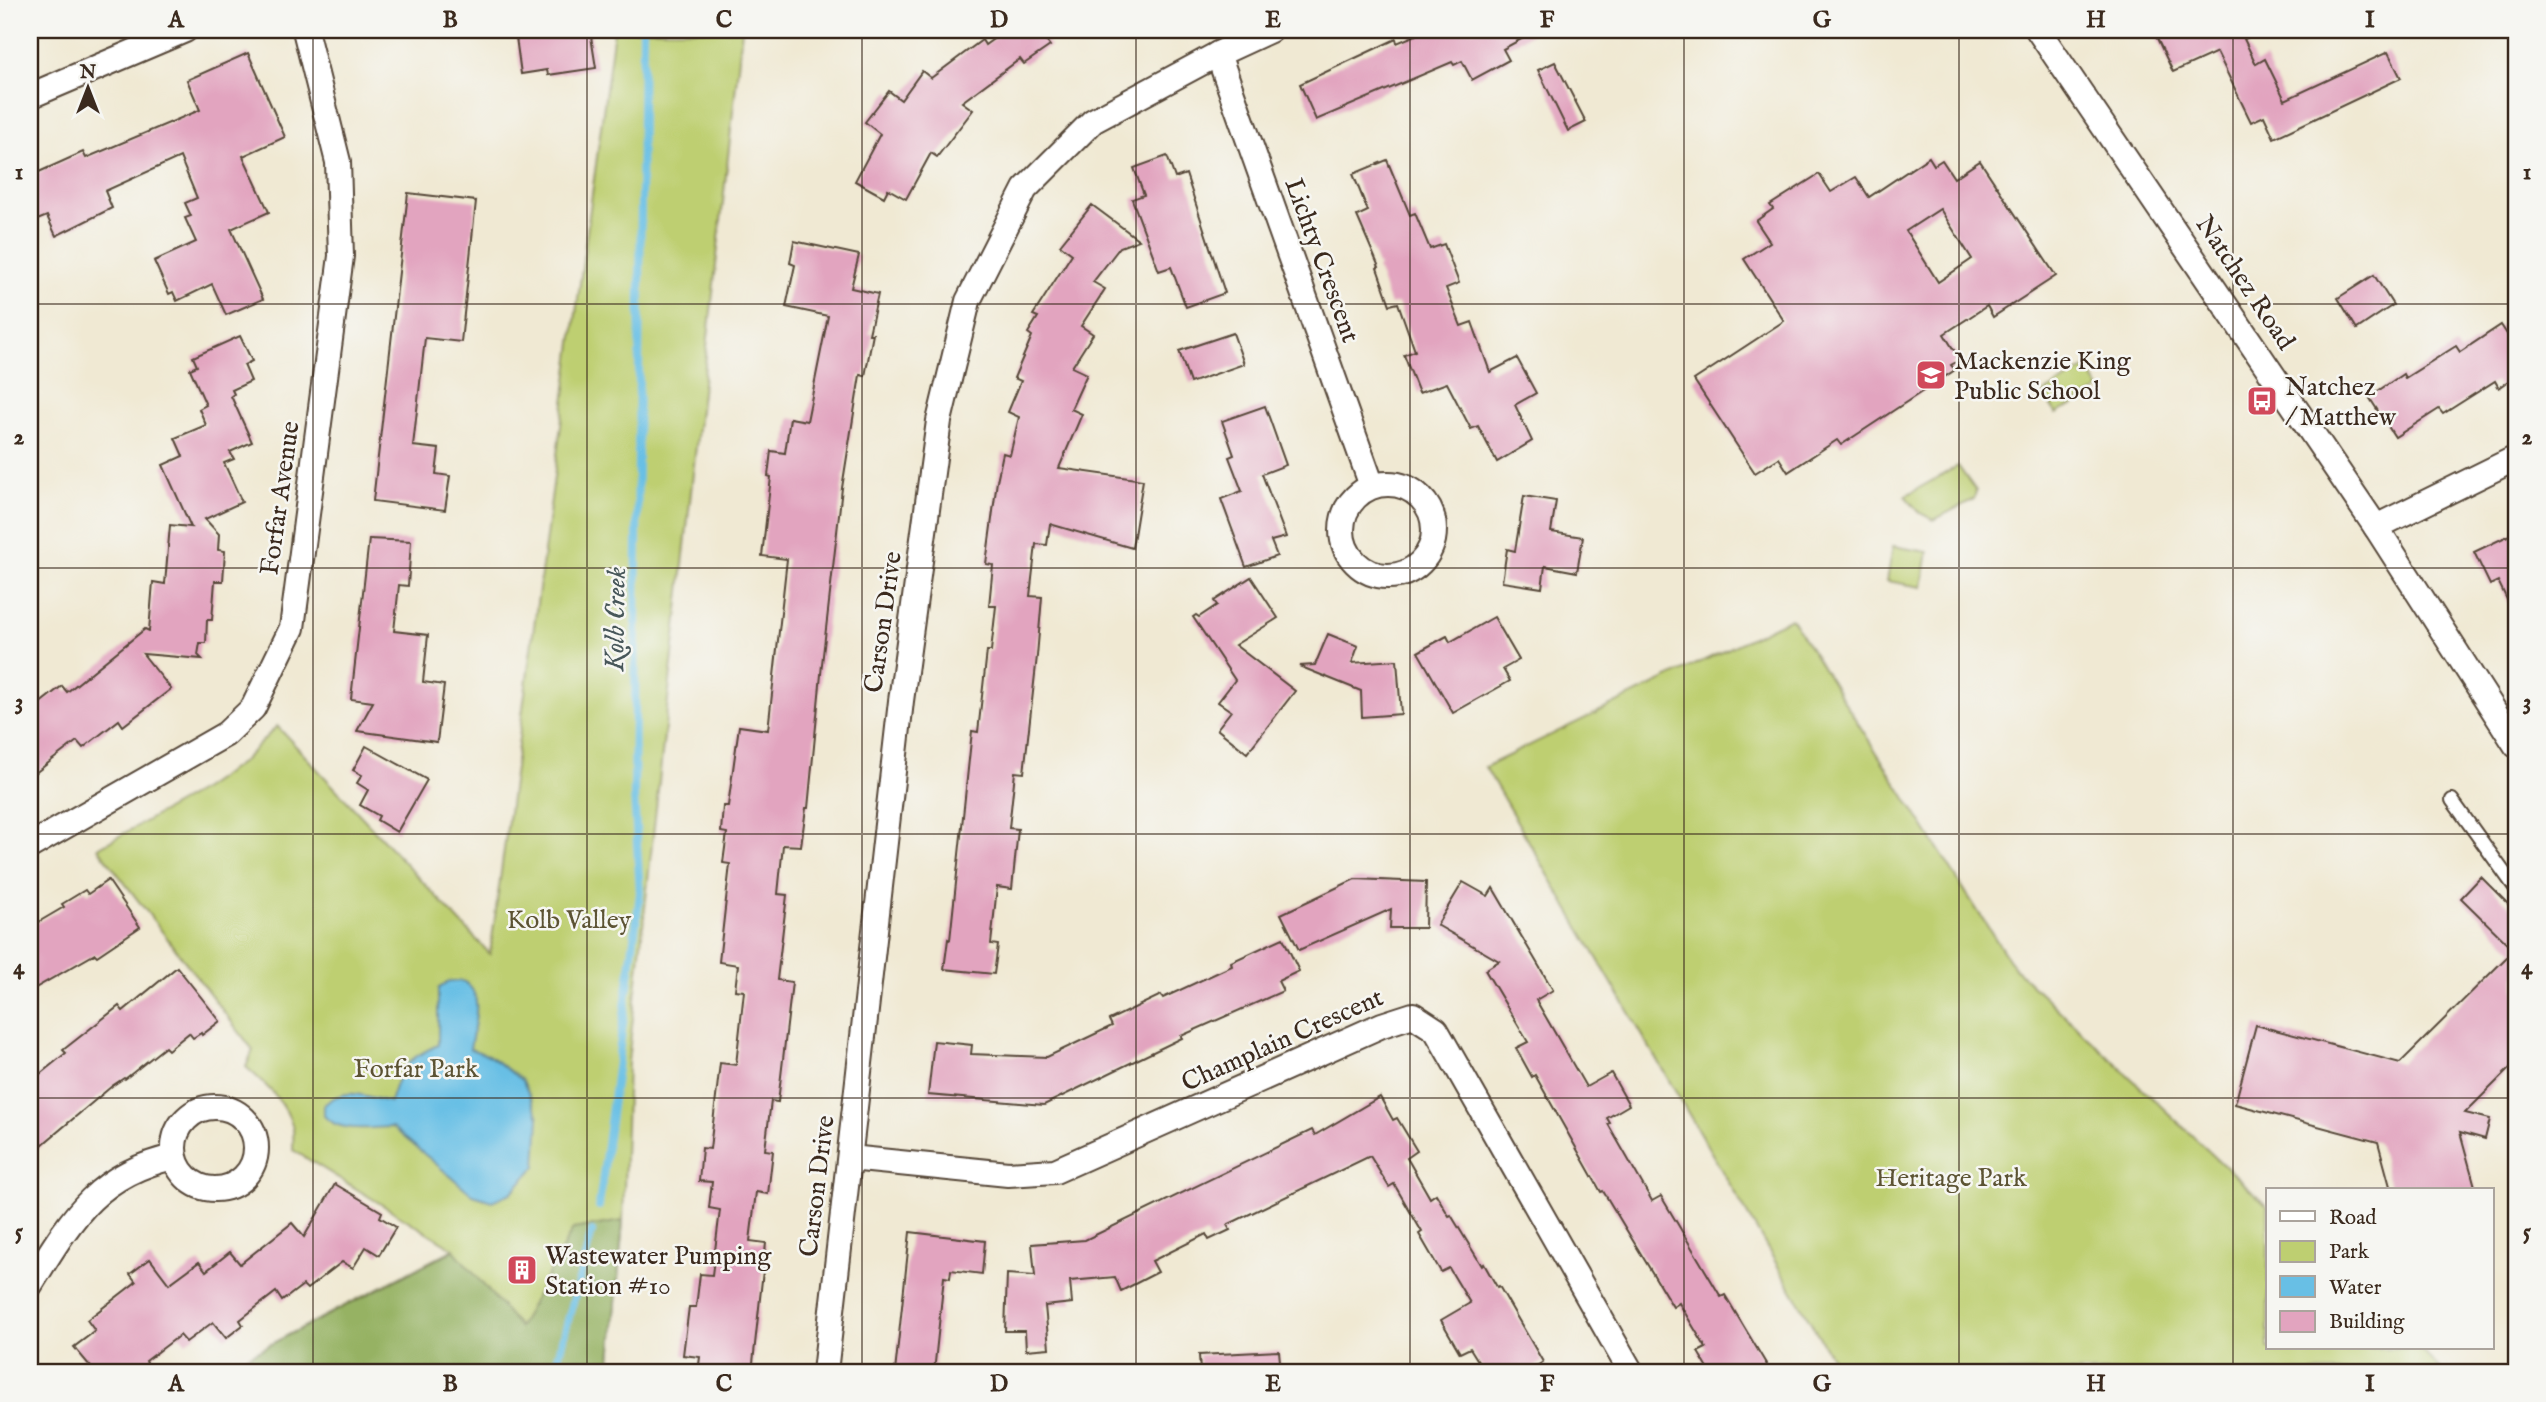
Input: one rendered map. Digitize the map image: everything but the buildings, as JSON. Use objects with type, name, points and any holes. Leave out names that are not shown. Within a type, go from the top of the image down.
[{"type":"street","points":[[30,96],[185,30]]},
{"type":"street","name":"Forfar Avenue","points":[[30,846],[226,734],[253,708],[292,628],[341,256],[338,162],[305,30]]},
{"type":"street","name":"Carson Drive","points":[[825,1372],[901,701],[939,421],[968,301],[1025,189],[1093,121],[1218,54],[1270,30]]},
{"type":"street","name":"Natchez Road","points":[[2038,30],[2376,527],[2516,746]]},
{"type":"street","name":"Lichty Crescent","points":[[1218,54],[1372,486]]},
{"type":"street","points":[[2376,527],[2516,458]]},
{"type":"street","name":"Champlain Crescent","points":[[850,1158],[1008,1174],[1055,1171],[1382,1025],[1413,1015],[1436,1031],[1631,1372]]},
{"type":"street","points":[[30,1285],[72,1218],[107,1184],[146,1163],[174,1157]]},
{"type":"lane","points":[[2452,800],[2516,889]]},
{"type":"green space","points":[[614,30],[742,30],[628,1062],[623,1221],[610,1372],[217,1372],[454,1249],[293,1150],[293,1128],[286,1110],[274,1094],[246,1067],[253,1050],[98,848],[203,789],[242,762],[277,726],[490,954]]},
{"type":"green space","points":[[2087,368],[2100,389],[2056,414],[2044,393]]},
{"type":"green space","points":[[1958,466],[1976,491],[1974,499],[1934,520],[1920,513],[1905,496]]},
{"type":"green space","points":[[1893,546],[1928,552],[1922,587],[1887,581]]},
{"type":"green space","name":"Heritage Park","points":[[1791,618],[2014,968],[2266,1205],[2266,1350],[2420,1350],[2444,1372],[1840,1372],[1485,767]]},
{"type":"green space","points":[[623,1221],[610,1372],[217,1372],[454,1250],[519,1327],[573,1229]]},
{"type":"water","points":[[463,981],[470,987],[476,1002],[470,1049],[488,1055],[523,1081],[539,1117],[536,1166],[511,1193],[492,1201],[473,1195],[392,1127],[347,1127],[331,1122],[324,1116],[324,1105],[340,1095],[356,1094],[390,1102],[405,1067],[438,1045],[438,989],[447,982]]},
{"type":"waterway","name":"Kolb Creek","points":[[599,1206],[640,893],[634,795],[643,30]]},
{"type":"waterway","name":"Kolb Creek","points":[[554,1372],[592,1232]]},
{"type":"place","name":"Mackenzie King Public School","points":[[1931,375]]},
{"type":"place","name":"Natchez / Matthew","points":[[2262,401]]},
{"type":"place","name":"Wastewater Pumping Station #10","points":[[522,1270]]},
{"type":"park label","name":"Kolb Valley","points":[[569,919]]},
{"type":"park label","name":"Forfar Park","points":[[416,1068]]}]
